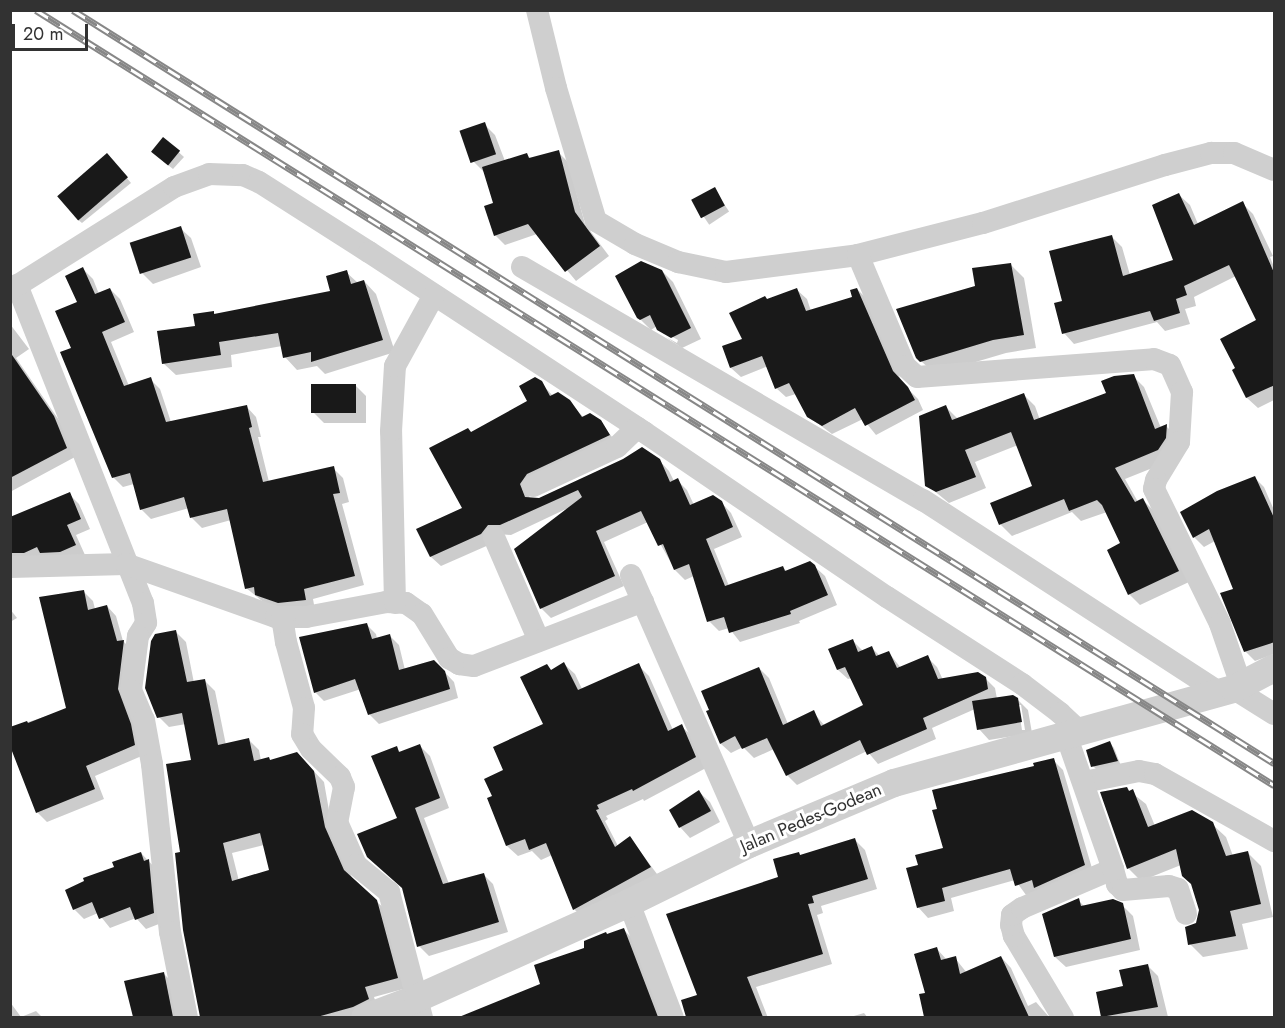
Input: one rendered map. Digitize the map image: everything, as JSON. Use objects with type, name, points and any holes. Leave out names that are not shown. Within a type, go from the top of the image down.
[{"type":"street","points":[[537,10],[556,88],[596,221],[635,244],[678,262],[726,272],[858,255],[982,223],[1165,165],[1211,153],[1234,153],[1275,170]]},
{"type":"street","points":[[187,1017],[170,932],[152,764],[144,720],[131,690],[138,636],[147,622],[146,616],[14,287],[174,187],[209,174],[226,173],[259,182],[434,294],[887,597],[1022,684],[1060,713],[1072,733],[1084,782],[1118,884],[1123,890],[1169,886],[1179,889],[1186,914]]},
{"type":"street","points":[[858,255],[904,366],[917,377],[1154,359],[1170,365],[1182,392],[1179,442],[1156,480],[1154,489],[1220,624],[1231,689]]},
{"type":"street","points":[[522,267],[923,500],[1275,714]]},
{"type":"street","points":[[395,603],[391,431],[395,366],[434,294]]},
{"type":"street","points":[[533,486],[617,447],[637,428]]},
{"type":"street","points":[[494,537],[539,641]]},
{"type":"street","points":[[10,567],[126,564],[282,617],[306,617],[406,603],[422,614],[449,658],[459,664],[474,666],[643,601]]},
{"type":"street","points":[[631,574],[749,844]]},
{"type":"street","points":[[282,617],[286,642],[304,708],[302,734],[311,749],[340,777],[344,787],[337,822],[356,865],[389,892],[420,1008]]},
{"type":"street","name":"Jalan Pedes-Godean","points":[[365,1017],[420,1008],[749,844],[894,783],[1231,689],[1275,668]]},
{"type":"street","points":[[1084,782],[1139,771],[1155,774],[1275,841]]},
{"type":"street","points":[[1063,1017],[1014,936],[1011,925],[1012,915],[1022,908],[1113,869]]},
{"type":"street","points":[[629,903],[672,1017]]},
{"type":"building","points":[[485,122],[496,154],[471,163],[459,131]]},
{"type":"building","points":[[163,137],[180,151],[168,166],[151,152]]},
{"type":"building","points":[[559,150],[575,212],[600,246],[565,272],[528,224],[494,236],[484,206],[493,203],[482,167],[527,153],[529,158]]},
{"type":"building","points":[[107,153],[128,177],[78,220],[57,196]]},
{"type":"building","points":[[715,187],[725,206],[701,218],[691,200]]},
{"type":"building","points":[[1179,193],[1194,225],[1243,201],[1275,275],[1275,385],[1246,398],[1232,370],[1235,368],[1220,339],[1256,320],[1229,265],[1184,286],[1187,295],[1176,299],[1180,313],[1154,321],[1150,311],[1062,334],[1054,303],[1062,301],[1049,251],[1112,235],[1123,276],[1173,260],[1152,205]]},
{"type":"building","points":[[181,226],[191,257],[140,274],[130,243]]},
{"type":"building","points":[[641,261],[662,270],[691,328],[671,338],[657,330],[650,315],[640,320],[637,318],[615,276]]},
{"type":"building","points":[[1011,263],[1024,335],[993,340],[920,362],[916,358],[896,309],[975,286],[972,268]]},
{"type":"building","points":[[83,267],[95,294],[110,288],[125,322],[102,332],[124,386],[151,377],[166,422],[247,405],[252,427],[249,428],[263,482],[334,466],[340,493],[333,494],[355,576],[304,589],[306,600],[278,603],[255,595],[254,587],[245,589],[227,509],[190,518],[184,497],[140,510],[130,473],[112,478],[60,352],[71,348],[55,311],[77,302],[65,276]]},
{"type":"building","points":[[347,270],[351,284],[364,280],[383,340],[311,362],[311,352],[283,358],[278,333],[219,342],[221,355],[162,364],[157,331],[195,326],[193,314],[214,311],[214,314],[330,291],[326,276]]},
{"type":"building","points":[[797,288],[806,311],[852,297],[850,290],[857,288],[893,371],[908,387],[915,400],[865,426],[855,408],[822,426],[807,417],[789,383],[775,389],[762,356],[730,368],[722,346],[742,339],[729,313],[765,296],[767,299]]},
{"type":"building","points":[[10,352],[54,416],[67,448],[10,478]]},
{"type":"building","points":[[1134,374],[1155,429],[1167,424],[1166,438],[1158,450],[1115,468],[1135,502],[1143,498],[1179,571],[1128,595],[1107,550],[1120,543],[1102,505],[1097,500],[1069,511],[1064,499],[999,525],[990,503],[1032,486],[1011,432],[965,450],[976,477],[936,492],[925,486],[919,416],[946,405],[952,420],[1024,393],[1034,420],[1106,393],[1101,381],[1114,376]]},
{"type":"building","points":[[535,377],[542,381],[550,396],[558,392],[570,400],[582,417],[590,413],[601,420],[610,435],[527,474],[520,484],[525,497],[539,498],[623,459],[642,447],[660,459],[670,482],[678,478],[690,505],[713,495],[722,501],[733,527],[706,539],[725,586],[783,566],[785,571],[810,561],[815,565],[828,595],[790,611],[791,614],[729,633],[724,617],[707,622],[689,564],[674,570],[663,544],[658,546],[641,511],[596,531],[615,576],[540,609],[514,549],[582,497],[578,490],[500,525],[488,525],[481,534],[430,557],[416,529],[462,508],[429,448],[468,428],[471,432],[527,401],[519,386]]},
{"type":"building","points":[[311,384],[356,384],[356,413],[311,413]]},
{"type":"building","points":[[1255,476],[1275,520],[1275,642],[1244,652],[1220,593],[1233,589],[1209,529],[1193,538],[1180,512],[1217,491]]},
{"type":"building","points":[[70,492],[81,519],[67,525],[76,545],[60,552],[40,553],[37,547],[24,553],[10,553],[10,517]]},
{"type":"building","points":[[84,590],[88,610],[107,605],[117,641],[124,640],[118,689],[131,724],[135,745],[86,766],[95,789],[36,813],[10,746],[10,727],[27,721],[28,723],[66,708],[39,597]]},
{"type":"building","points":[[367,623],[372,639],[390,634],[399,670],[434,660],[445,671],[450,689],[368,715],[355,679],[314,693],[299,637]]},
{"type":"building","points":[[176,630],[187,682],[205,679],[218,745],[249,738],[254,761],[269,757],[270,760],[297,752],[314,771],[325,827],[344,870],[377,900],[398,978],[365,987],[369,999],[353,1007],[317,1017],[200,1017],[183,930],[175,853],[180,852],[166,764],[191,760],[182,713],[157,718],[145,688],[151,641],[155,634]],"holes":[[[260,833],[269,870],[232,881],[223,843]]]},
{"type":"building","points":[[853,639],[858,652],[872,646],[876,656],[889,651],[897,668],[928,655],[938,679],[978,672],[986,677],[988,689],[923,718],[927,729],[867,755],[860,740],[786,776],[767,738],[742,749],[735,736],[720,744],[706,711],[709,710],[701,691],[759,667],[783,725],[814,710],[821,726],[863,705],[845,667],[837,670],[828,649]]},
{"type":"building","points":[[564,662],[578,690],[639,663],[668,731],[682,724],[696,757],[633,791],[632,789],[597,805],[599,809],[596,810],[615,847],[630,836],[651,867],[573,910],[546,843],[529,850],[525,839],[506,846],[487,798],[492,796],[484,779],[503,770],[493,747],[543,724],[520,677],[547,664],[551,670]]},
{"type":"building","points":[[1013,695],[1018,698],[1022,722],[977,730],[972,701]]},
{"type":"building","points":[[1110,741],[1118,761],[1091,767],[1086,750]]},
{"type":"building","points":[[420,744],[440,798],[415,808],[443,884],[484,873],[499,922],[417,947],[402,888],[367,857],[357,834],[397,818],[371,756],[397,746],[399,752]]},
{"type":"building","points":[[1054,758],[1085,865],[1034,888],[1032,880],[1015,886],[1010,869],[942,888],[945,901],[917,908],[906,868],[918,865],[915,855],[943,848],[932,810],[937,809],[932,790],[1034,766],[1033,763]]},
{"type":"building","points":[[1127,787],[1129,791],[1133,789],[1148,827],[1192,810],[1213,822],[1226,856],[1248,851],[1261,904],[1230,911],[1236,936],[1188,945],[1185,927],[1196,923],[1199,910],[1191,884],[1182,876],[1176,849],[1127,869],[1100,792]]},
{"type":"building","points":[[699,790],[711,811],[679,828],[669,810]]},
{"type":"building","points":[[855,838],[868,879],[812,896],[814,903],[808,904],[823,954],[747,977],[763,1017],[686,1017],[681,1000],[697,995],[666,914],[778,877],[773,859],[799,852],[800,855]]},
{"type":"building","points":[[141,852],[144,861],[149,859],[154,913],[135,920],[130,907],[99,919],[92,902],[73,910],[65,890],[84,881],[83,878],[114,867],[112,862]]},
{"type":"building","points":[[1079,898],[1081,906],[1113,899],[1123,903],[1131,939],[1054,957],[1042,914]]},
{"type":"building","points":[[624,928],[658,1017],[459,1017],[540,984],[534,965],[584,948],[584,941]]},
{"type":"building","points":[[937,947],[941,960],[956,956],[960,974],[1001,956],[1029,1017],[924,1017],[919,994],[925,993],[914,954]]},
{"type":"building","points":[[1148,964],[1158,1007],[1101,1017],[1096,992],[1123,986],[1119,970]]},
{"type":"building","points":[[164,972],[173,1017],[133,1017],[124,981]]},
{"type":"railway","points":[[36,10],[1274,785]]},
{"type":"railway","points":[[73,10],[1274,763]]}]
